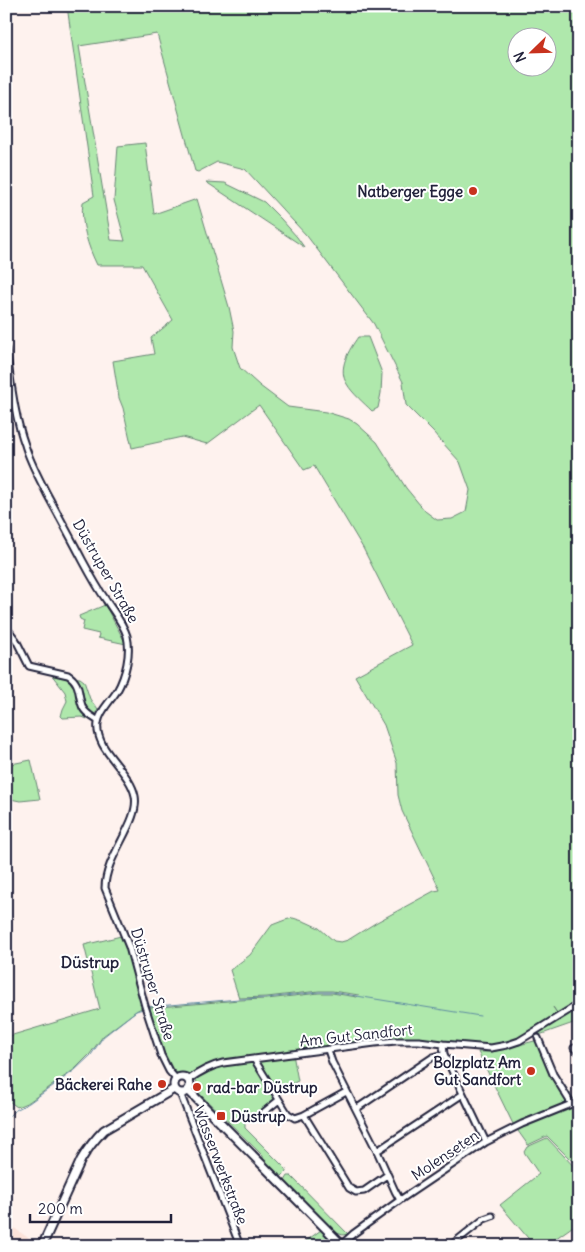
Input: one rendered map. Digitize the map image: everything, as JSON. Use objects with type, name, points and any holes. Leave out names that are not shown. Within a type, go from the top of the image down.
[{"type":"street","name":"Düstruper Straße","points":[[6,349],[17,419],[25,446],[37,475],[93,580],[126,634],[128,657],[124,674],[118,690],[98,721],[98,730],[100,739],[132,786],[136,804],[108,867],[105,888],[124,933],[161,1055],[176,1079]]},
{"type":"street","points":[[6,627],[16,640],[29,666],[68,675],[73,678],[77,684],[82,707],[98,721]]},
{"type":"street","name":"Am Gut Sandfort","points":[[188,1080],[214,1065],[396,1041],[419,1041],[491,1048],[507,1045],[519,1041],[579,1004]]},
{"type":"street","points":[[538,1038],[553,1074],[571,1103]]},
{"type":"street","points":[[443,1044],[444,1054],[486,1142]]},
{"type":"street","points":[[328,1050],[346,1092],[400,1200]]},
{"type":"street","points":[[356,1109],[433,1057],[444,1054]]},
{"type":"street","points":[[254,1059],[288,1114],[295,1118],[346,1092]]},
{"type":"street","points":[[42,1246],[81,1160],[96,1138],[104,1130],[177,1091],[185,1093],[190,1086],[188,1080],[180,1077],[176,1079],[173,1084],[177,1091]]},
{"type":"street","points":[[188,1090],[343,1245]]},
{"type":"street","name":"Wasserwerkstraße","points":[[177,1091],[240,1246]]},
{"type":"street","points":[[377,1151],[463,1094]]},
{"type":"street","points":[[258,1117],[279,1100]]},
{"type":"street","name":"Molenseten","points":[[343,1245],[353,1234],[400,1200],[486,1142],[522,1124],[579,1101]]},
{"type":"street","points":[[304,1115],[350,1188],[356,1192],[364,1190],[387,1175]]},
{"type":"street","points":[[450,1246],[484,1219],[492,1216]]},
{"type":"shaded area","points":[[7,1223],[37,1244],[37,1246],[6,1246]]},
{"type":"green space","points":[[67,6],[579,6],[579,999],[557,1013],[559,1016],[519,1041],[491,1048],[396,1041],[293,1054],[298,1081],[276,1091],[274,1099],[245,1123],[245,1128],[286,1169],[282,1176],[199,1093],[201,1092],[196,1080],[201,1075],[200,1069],[184,1075],[172,1071],[163,1053],[148,1008],[319,993],[357,997],[359,995],[319,991],[239,998],[230,970],[250,955],[272,925],[285,920],[293,918],[306,922],[319,928],[334,941],[341,942],[348,940],[434,891],[440,890],[402,811],[398,795],[397,763],[384,725],[355,676],[412,645],[363,548],[314,466],[304,470],[259,405],[207,444],[182,437],[132,448],[119,398],[113,361],[154,354],[151,338],[173,320],[142,265],[97,265],[88,242],[82,210],[83,202],[94,196]],"holes":[[[157,34],[195,171],[198,172],[217,162],[245,169],[307,236],[374,324],[403,382],[406,405],[460,462],[470,490],[466,512],[452,519],[437,520],[425,511],[406,488],[377,442],[357,424],[349,419],[326,412],[288,407],[240,368],[233,347],[234,331],[229,307],[197,199],[154,214],[145,143],[118,146],[114,200],[125,241],[111,240],[79,46]]]},
{"type":"green space","points":[[206,182],[225,183],[264,202],[304,247]]},
{"type":"green space","points":[[358,337],[368,337],[382,373],[378,408],[372,411],[352,391],[344,378],[345,360]]},
{"type":"green space","points":[[105,605],[126,644],[98,638],[99,634],[82,630],[84,621],[79,616]]},
{"type":"green space","points":[[51,674],[80,678],[84,681],[90,699],[98,710],[90,720],[82,717],[63,718],[61,716],[67,701],[65,692]]},
{"type":"green space","points":[[31,760],[40,799],[20,801],[6,798],[6,765]]},
{"type":"green space","points":[[123,937],[143,1007],[103,1036],[90,1054],[75,1069],[29,1102],[17,1107],[6,1099],[6,1037],[100,1009],[84,945]]},
{"type":"green space","points":[[579,1007],[579,1021],[542,1034],[533,1035]]},
{"type":"green space","points":[[542,1039],[556,1073],[579,1106],[579,1168],[547,1136],[528,1145],[513,1124],[478,1052],[492,1052]]},
{"type":"green space","points":[[547,1138],[579,1172],[579,1222],[545,1246],[532,1246],[533,1244],[500,1205],[539,1174],[524,1152],[527,1147]]},
{"type":"green space","points":[[288,1176],[291,1176],[348,1234],[337,1233],[285,1181]]},
{"type":"green space","points":[[321,1230],[336,1246],[299,1246]]},
{"type":"waterway","points":[[146,1007],[332,992],[480,1016]]},
{"type":"waterway","points":[[6,1119],[14,1111],[29,1103],[75,1070],[91,1055],[103,1037],[136,1011],[143,1009]]},
{"type":"place","name":"Natberger Egge","points":[[473,191]]},
{"type":"place","name":"Bolzplatz Am Gut Sandfort","points":[[531,1071]]},
{"type":"place","name":"Bäckerei Rahe","points":[[162,1084]]},
{"type":"place","name":"rad-bar Düstrup","points":[[197,1087]]},
{"type":"place","name":"Düstrup","points":[[221,1116]]},
{"type":"district","name":"Düstrup","points":[[90,962]]}]
